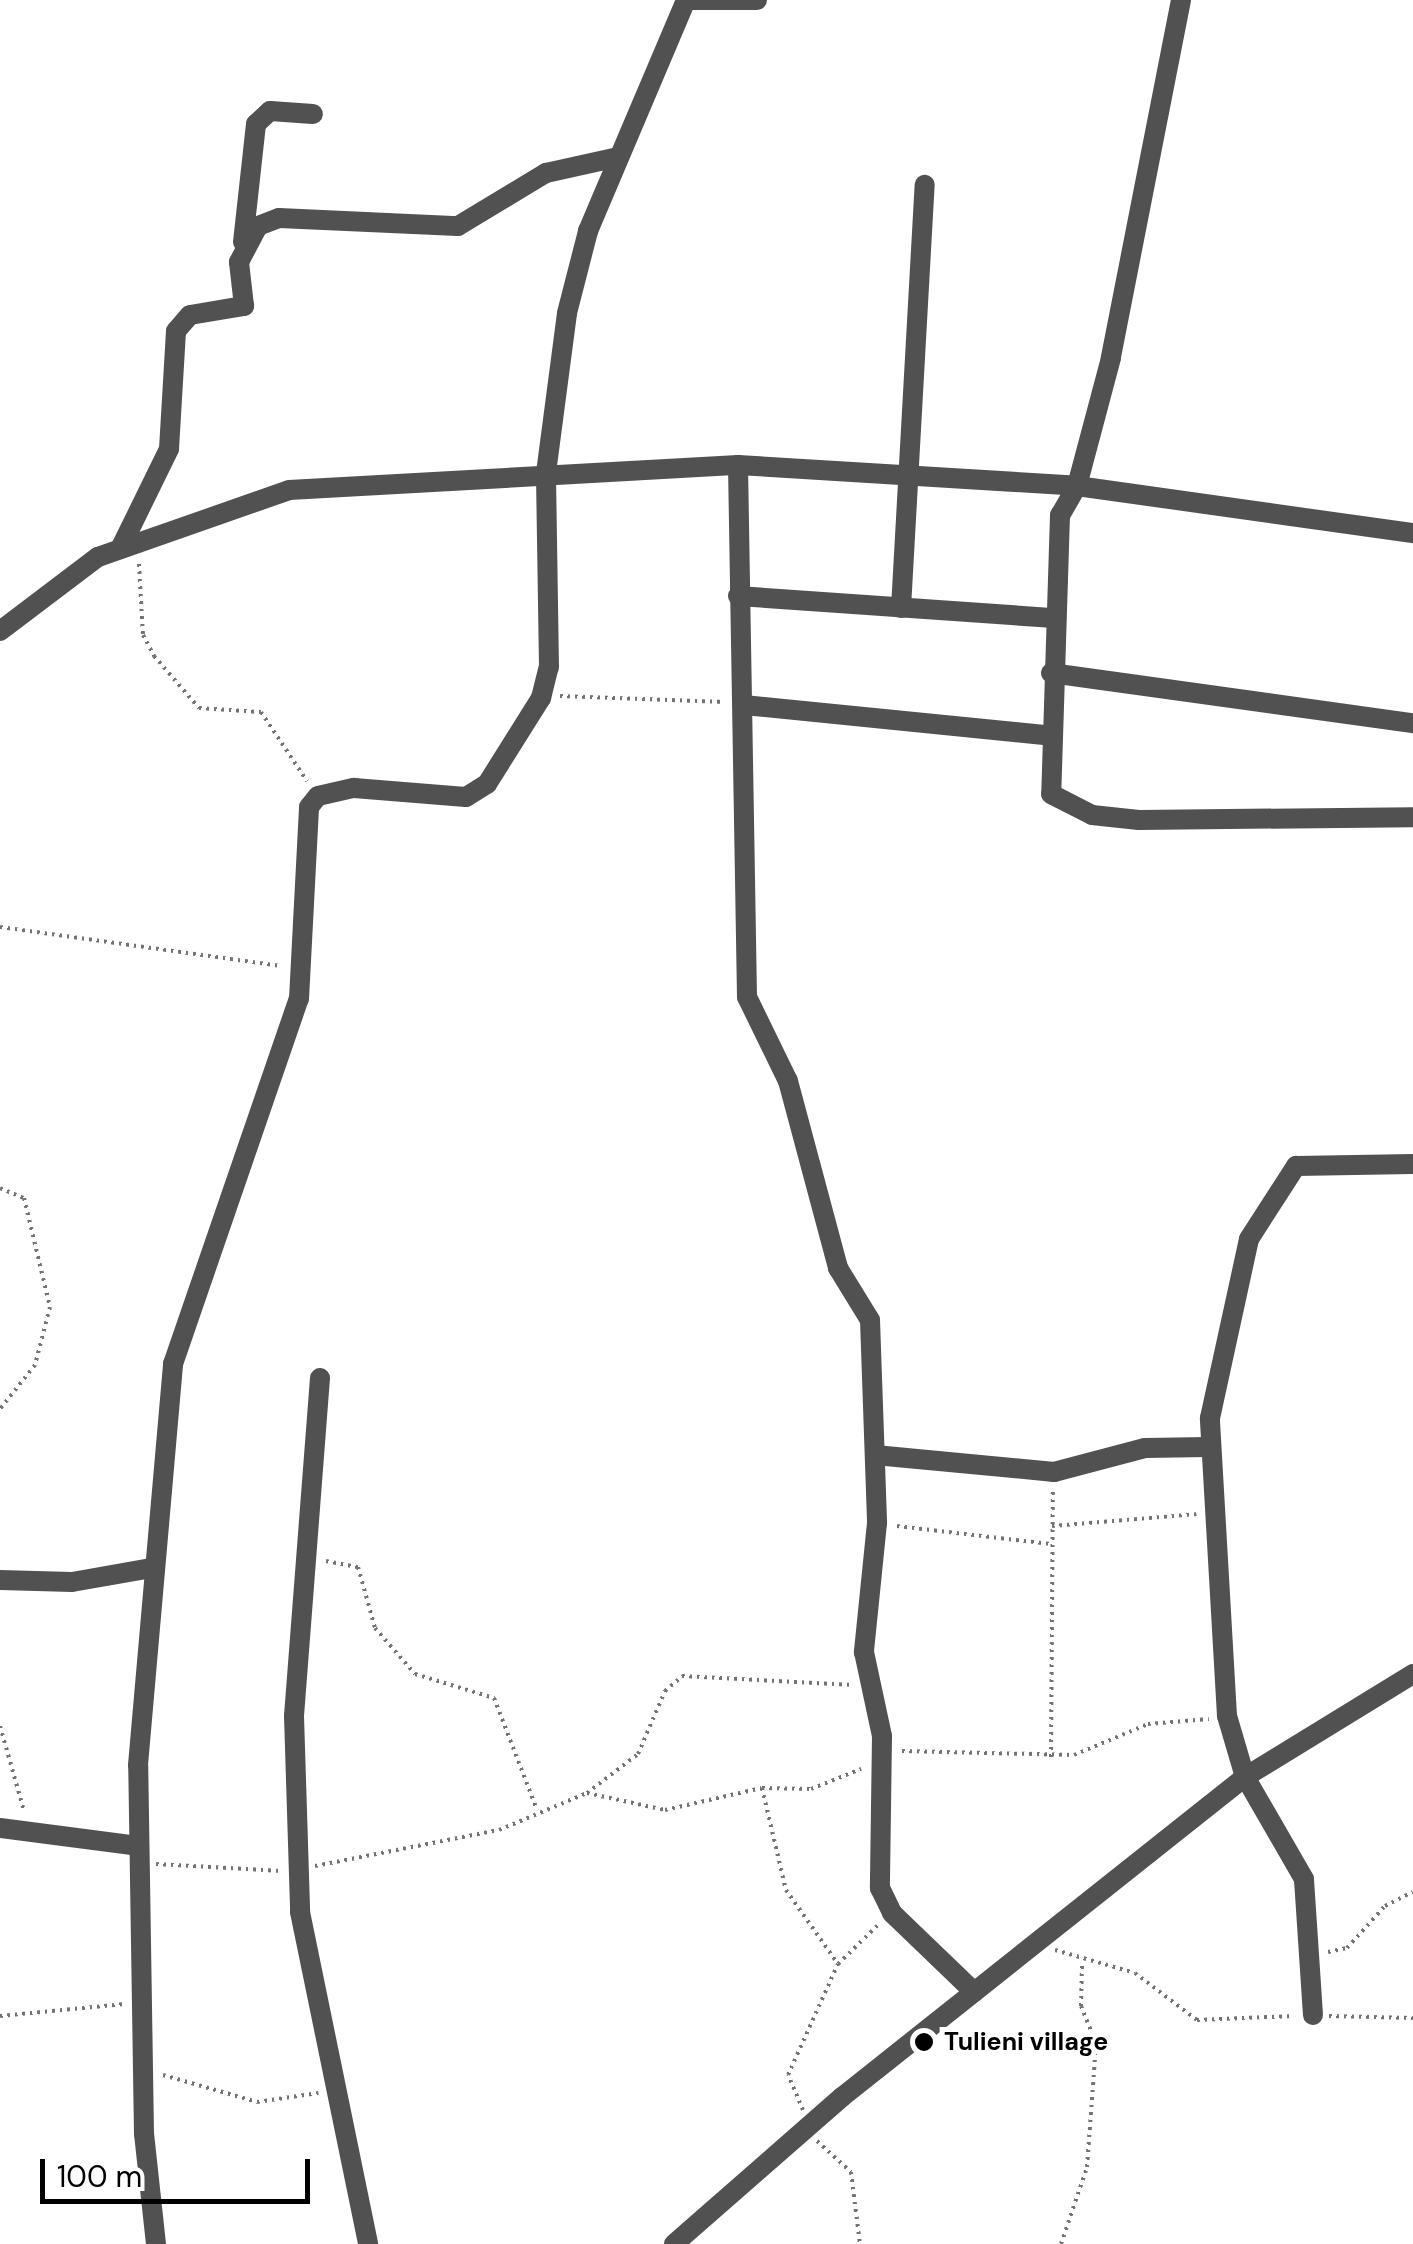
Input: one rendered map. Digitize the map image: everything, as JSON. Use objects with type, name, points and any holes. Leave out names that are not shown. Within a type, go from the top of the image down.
[{"type":"street","points":[[156,2244],[140,2001],[138,1854],[151,1568],[173,1364],[288,1038],[301,966],[300,848],[318,796],[354,788],[466,797],[487,784],[541,698],[550,667],[546,473],[568,313],[618,157],[690,0],[757,0]]},
{"type":"street","points":[[1181,0],[1077,486],[1060,516],[1047,735],[1050,794],[1092,815],[1413,817]]},
{"type":"street","points":[[130,542],[169,449],[176,330],[190,315],[244,306],[244,242],[256,124],[270,111],[312,114]]},
{"type":"street","points":[[244,242],[278,218],[458,226],[546,173],[618,157]]},
{"type":"street","points":[[901,608],[914,478],[926,184]]},
{"type":"street","points":[[0,631],[130,542],[289,490],[738,465],[1077,486],[1413,533]]},
{"type":"street","points":[[738,465],[747,997],[788,1081],[838,1268],[868,1307],[877,1523],[865,1622],[869,1685],[882,1757],[876,1860],[892,1914],[974,1992]]},
{"type":"street","points":[[738,596],[1054,618]]},
{"type":"street","points":[[1050,673],[1413,723]]},
{"type":"street","points":[[744,705],[1047,735]]},
{"type":"street","points":[[1313,2015],[1299,1866],[1245,1777],[1227,1716],[1208,1446],[1245,1251],[1275,1194],[1305,1160],[1413,1164]]},
{"type":"street","points":[[320,1378],[294,1716],[298,1872],[304,1946],[343,2096],[368,2244]]},
{"type":"street","points":[[875,1454],[1054,1472],[1145,1448],[1208,1446]]},
{"type":"street","points":[[0,1580],[72,1582],[151,1568]]},
{"type":"street","points":[[674,2244],[805,2128],[1245,1777],[1413,1674]]},
{"type":"street","points":[[0,1828],[28,1830],[138,1854]]},
{"type":"path","points":[[130,542],[144,636],[154,656],[200,708],[262,712],[318,796]]},
{"type":"path","points":[[541,698],[744,705]]},
{"type":"path","points":[[0,927],[301,966]]},
{"type":"path","points":[[0,1188],[24,1198],[50,1307],[35,1365],[0,1410]]},
{"type":"path","points":[[1050,1757],[1054,1472]]},
{"type":"path","points":[[1052,1526],[1212,1512]]},
{"type":"path","points":[[877,1523],[1051,1544]]},
{"type":"path","points":[[306,1559],[358,1566],[375,1628],[415,1674],[494,1698],[537,1810]]},
{"type":"path","points":[[138,1854],[298,1872],[499,1830],[537,1810],[586,1793],[653,1735],[672,1680],[869,1685]]},
{"type":"path","points":[[586,1793],[638,1811],[762,1788],[810,1789],[882,1757],[972,1748],[1050,1757],[1148,1724],[1227,1716]]},
{"type":"path","points":[[0,1726],[28,1830]]},
{"type":"path","points":[[762,1788],[786,1890],[838,1964]]},
{"type":"path","points":[[1308,1952],[1347,1948],[1385,1906],[1413,1892]]},
{"type":"path","points":[[860,2244],[847,2162],[805,2128],[786,2082],[838,1964],[892,1914]]},
{"type":"path","points":[[1038,1940],[1082,1965],[1135,1973],[1197,2020],[1313,2015],[1413,2018]]},
{"type":"path","points":[[1061,2244],[1087,2166],[1096,2043],[1081,2006],[1082,1965]]},
{"type":"path","points":[[0,2016],[140,2001]]},
{"type":"path","points":[[143,2062],[187,2088],[236,2099],[343,2096]]},
{"type":"place","name":"Tulieni village","points":[[924,2042]]}]
